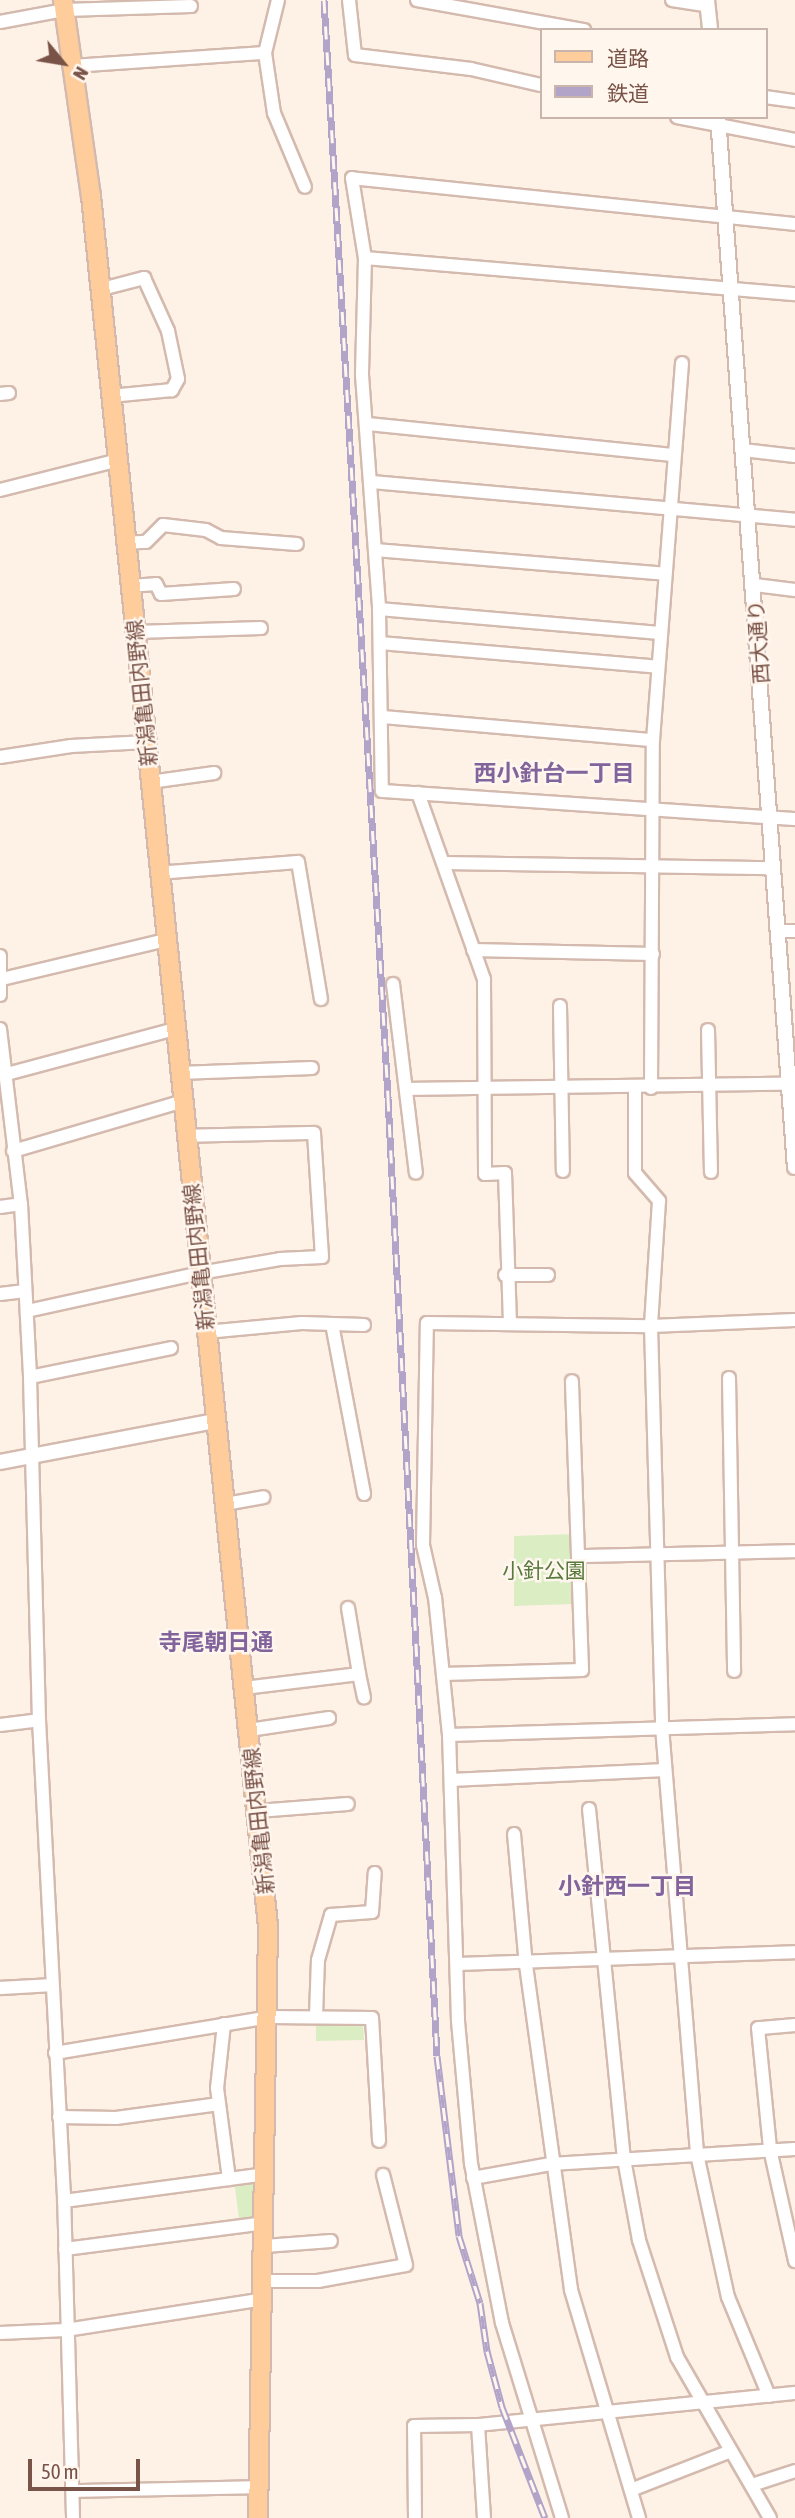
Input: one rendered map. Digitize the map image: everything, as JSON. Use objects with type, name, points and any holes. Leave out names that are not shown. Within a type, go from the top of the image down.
[{"type":"main road","name":"新潟亀田内野線","points":[[64,5],[91,196],[115,461],[147,743],[157,873],[184,1101],[185,1136],[268,1928],[270,2017],[258,2518]]},
{"type":"street","points":[[278,0],[265,53],[274,113],[305,187]]},
{"type":"street","points":[[349,0],[355,55],[471,69],[540,85]]},
{"type":"street","points":[[417,0],[573,28]]},
{"type":"street","points":[[672,0],[708,3],[710,28]]},
{"type":"street","points":[[0,22],[64,5],[191,6]]},
{"type":"street","points":[[72,66],[265,53]]},
{"type":"street","points":[[767,97],[795,101]]},
{"type":"street","points":[[693,119],[795,140]]},
{"type":"street","name":"西大通り","points":[[718,122],[734,291],[778,931],[790,1047],[789,1084],[795,1167]]},
{"type":"street","points":[[795,223],[352,178],[365,258],[362,375],[368,424],[379,609],[383,717],[382,791],[795,819]]},
{"type":"street","points":[[365,258],[795,294]]},
{"type":"street","points":[[98,290],[144,278],[168,331],[178,379],[172,390],[110,396]]},
{"type":"street","points":[[650,1088],[656,868],[651,811],[653,740],[672,455],[682,363]]},
{"type":"street","points":[[368,424],[672,455]]},
{"type":"street","points":[[743,450],[795,456]]},
{"type":"street","points":[[0,489],[115,461]]},
{"type":"street","points":[[372,482],[668,511],[795,520]]},
{"type":"street","points":[[124,543],[146,542],[163,525],[206,530],[222,538],[297,544]]},
{"type":"street","points":[[375,550],[665,574]]},
{"type":"street","points":[[130,586],[156,584],[161,594],[234,589]]},
{"type":"street","points":[[755,585],[795,590]]},
{"type":"street","points":[[379,609],[660,633]]},
{"type":"street","points":[[136,632],[261,628]]},
{"type":"street","points":[[380,643],[658,667]]},
{"type":"street","points":[[383,717],[653,740]]},
{"type":"street","points":[[0,757],[71,746],[147,743]]},
{"type":"street","points":[[150,782],[214,773]]},
{"type":"street","points":[[418,793],[484,979],[487,1089],[485,1174],[505,1173],[505,1275],[510,1324]]},
{"type":"street","points":[[157,873],[298,862],[321,999]]},
{"type":"street","points":[[444,863],[774,868]]},
{"type":"street","points":[[778,931],[795,931]]},
{"type":"street","points":[[2,979],[166,940]]},
{"type":"street","points":[[473,950],[653,954]]},
{"type":"street","points":[[0,956],[0,995]]},
{"type":"street","points":[[393,984],[409,1089],[416,1173]]},
{"type":"street","points":[[561,1006],[563,1171]]},
{"type":"street","points":[[4,1075],[176,1028]]},
{"type":"street","points":[[0,1029],[4,1075],[3,1103],[21,1204],[27,1311],[30,1377],[29,1458],[39,1720],[64,2201],[66,2330],[75,2491],[73,2518]]},
{"type":"street","points":[[708,1030],[707,1086],[711,1172]]},
{"type":"street","points":[[179,1073],[312,1068]]},
{"type":"street","points":[[409,1089],[560,1090],[789,1084]]},
{"type":"street","points":[[635,1088],[635,1172],[659,1201],[651,1326],[663,1727],[678,1957],[697,2154],[728,2297],[769,2396]]},
{"type":"street","points":[[13,1151],[184,1101]]},
{"type":"street","points":[[27,1311],[200,1273],[280,1259],[322,1257],[314,1133],[185,1136]]},
{"type":"street","points":[[0,1207],[21,1204]]},
{"type":"street","points":[[505,1275],[548,1275]]},
{"type":"street","points":[[0,1294],[25,1291]]},
{"type":"street","points":[[562,2518],[502,2323],[473,2178],[457,1964],[449,1735],[435,1598],[423,1545],[427,1322],[651,1326],[795,1320]]},
{"type":"street","points":[[206,1332],[332,1324],[364,1325]]},
{"type":"street","points":[[332,1324],[364,1494]]},
{"type":"street","points":[[30,1377],[171,1348]]},
{"type":"street","points":[[729,1378],[734,1671]]},
{"type":"street","points":[[443,1674],[582,1670],[572,1381]]},
{"type":"street","points":[[0,1462],[215,1421]]},
{"type":"street","points":[[225,1504],[263,1497]]},
{"type":"street","points":[[580,1556],[795,1551]]},
{"type":"street","points":[[348,1608],[364,1697]]},
{"type":"street","points":[[244,1688],[359,1674]]},
{"type":"street","points":[[248,1730],[329,1718]]},
{"type":"street","points":[[0,1725],[39,1720]]},
{"type":"street","points":[[449,1735],[795,1724]]},
{"type":"street","points":[[451,1780],[665,1770]]},
{"type":"street","points":[[257,1811],[348,1804]]},
{"type":"street","points":[[589,1809],[624,2159],[639,2241],[662,2320],[701,2403],[770,2518]]},
{"type":"street","points":[[513,1833],[526,1965],[551,2164],[571,2290],[639,2518]]},
{"type":"street","points":[[316,2016],[318,1960],[331,1914],[378,1912],[375,1873]]},
{"type":"street","points":[[457,1964],[526,1965],[795,1952]]},
{"type":"street","points":[[0,1988],[52,1985]]},
{"type":"street","points":[[55,2053],[270,2017],[372,2018],[379,2141]]},
{"type":"street","points":[[224,2024],[219,2104],[229,2179]]},
{"type":"street","points":[[795,2025],[758,2028],[770,2149],[795,2261]]},
{"type":"street","points":[[60,2117],[116,2118],[219,2104]]},
{"type":"street","points":[[473,2178],[551,2164],[795,2149]]},
{"type":"street","points":[[64,2201],[266,2174]]},
{"type":"street","points":[[0,2333],[66,2330],[264,2290],[406,2265],[383,2175]]},
{"type":"street","points":[[65,2249],[265,2223]]},
{"type":"street","points":[[265,2246],[331,2241]]},
{"type":"street","points":[[415,2518],[414,2426],[478,2425],[795,2393]]},
{"type":"street","points":[[478,2425],[484,2518]]},
{"type":"street","points":[[631,2490],[731,2451]]},
{"type":"street","points":[[752,2485],[795,2471]]},
{"type":"street","points":[[75,2491],[259,2487]]},
{"type":"green space","name":"小針公園","points":[[573,1534],[573,1604],[514,1606],[514,1536]]},
{"type":"green space","points":[[363,2024],[364,2040],[316,2041],[316,2025]]},
{"type":"green space","points":[[258,2183],[257,2216],[239,2219],[235,2187]]},
{"type":"railway","points":[[324,0],[388,1098],[437,2056],[459,2236],[480,2303],[487,2351],[502,2407],[545,2518]]},
{"type":"district","name":"西小針台一丁目","points":[[554,773]]},
{"type":"district","name":"寺尾朝日通","points":[[216,1642]]},
{"type":"district","name":"小針西一丁目","points":[[627,1886]]}]
